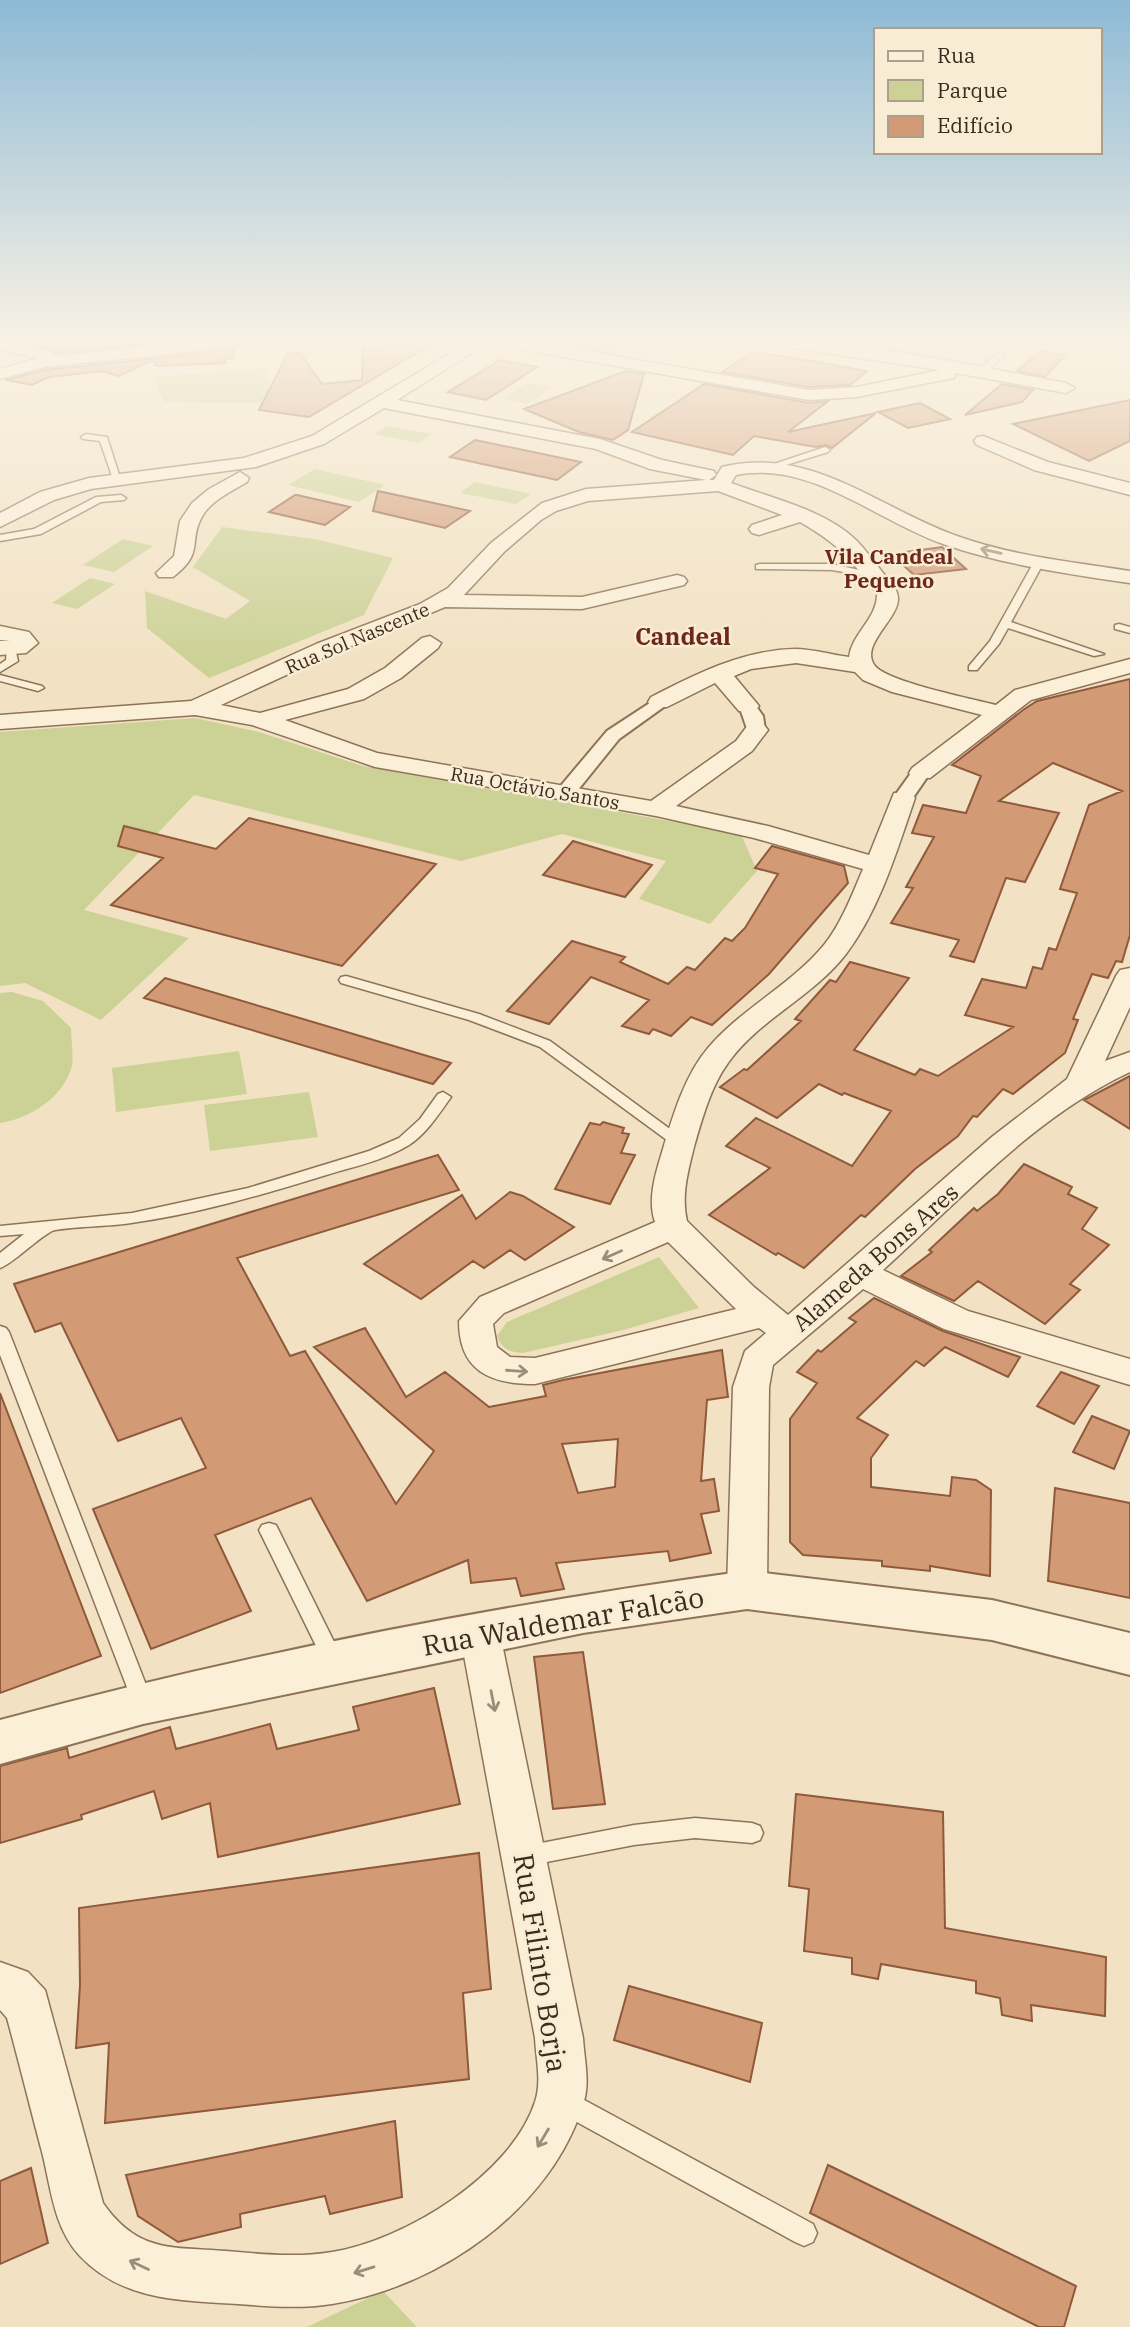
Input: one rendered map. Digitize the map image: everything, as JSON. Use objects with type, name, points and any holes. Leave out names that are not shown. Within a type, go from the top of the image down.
[{"type":"street","points":[[166,573],[181,563],[187,554],[187,530],[195,511],[241,470],[291,451]]},
{"type":"street","points":[[0,521],[47,496],[120,488],[180,471],[241,470],[262,477],[303,451]]},
{"type":"street","points":[[624,451],[648,462],[726,477],[849,544],[887,592],[889,599],[860,650],[862,666]]},
{"type":"street","points":[[1005,451],[1041,466],[1130,489]]},
{"type":"street","points":[[773,466],[870,501],[943,538],[1039,562],[1130,576]]},
{"type":"street","name":"Rua Sol Nascente","points":[[195,708],[324,649],[444,601],[498,547],[549,507],[586,495],[726,477],[773,466]]},
{"type":"street","points":[[759,529],[800,516]]},
{"type":"street","points":[[444,601],[582,603],[677,581]]},
{"type":"street","points":[[260,720],[356,694],[393,673],[430,643]]},
{"type":"street","points":[[566,792],[613,735],[659,702],[723,672],[769,658],[796,656],[862,666],[871,675],[900,687],[998,712]]},
{"type":"street","points":[[776,1324],[674,1227],[668,1208],[692,1102],[718,1055],[821,967],[851,923],[903,798],[921,773],[1017,699],[1042,688],[1130,666]]},
{"type":"street","points":[[656,809],[744,746],[756,730],[754,716],[723,678],[723,672]]},
{"type":"street","points":[[0,722],[195,708]]},
{"type":"street","name":"Rua Octávio Santos","points":[[195,708],[260,720],[366,758],[656,809],[759,831],[876,865]]},
{"type":"street","name":"Alameda Bons Ares","points":[[747,1590],[753,1368],[776,1324],[860,1273],[1004,1143],[1080,1084],[1130,976]]},
{"type":"street","points":[[1080,1084],[1130,1061]]},
{"type":"street","points":[[674,1227],[492,1306],[476,1321],[475,1338],[481,1353],[493,1365],[510,1372],[535,1371],[776,1324]]},
{"type":"street","points":[[860,1273],[956,1320],[1130,1372]]},
{"type":"street","name":"Rua Waldemar Falcão","points":[[0,1742],[144,1703],[583,1613],[747,1590],[992,1620],[1130,1654]]},
{"type":"street","name":"Rua Filinto Borja","points":[[0,1984],[10,1988],[28,2006],[84,2220],[115,2253],[156,2272],[285,2281],[345,2275],[389,2262],[435,2241],[503,2188],[531,2158],[548,2132],[561,2099],[559,2038],[480,1634]]},
{"type":"lane","points":[[0,538],[37,532],[120,488],[108,451]]},
{"type":"lane","points":[[773,466],[823,451]]},
{"type":"lane","points":[[973,668],[995,642],[1039,562]]},
{"type":"lane","points":[[760,567],[821,566],[872,574]]},
{"type":"lane","points":[[1005,624],[1098,654]]},
{"type":"lane","points":[[0,678],[38,688]]},
{"type":"lane","points":[[346,979],[474,1017],[545,1044],[681,1143]]},
{"type":"lane","points":[[0,1231],[132,1218],[250,1193],[375,1155],[411,1135],[425,1122],[443,1097]]},
{"type":"lane","points":[[0,1262],[21,1243],[49,1228]]},
{"type":"lane","points":[[0,1332],[144,1703]]},
{"type":"lane","points":[[270,1530],[335,1664]]},
{"type":"lane","points":[[523,1856],[634,1835],[695,1828],[752,1833]]},
{"type":"lane","points":[[561,2099],[804,2233]]},
{"type":"green space","points":[[315,469],[385,485],[359,502],[288,485]]},
{"type":"green space","points":[[475,482],[531,494],[516,504],[460,493]]},
{"type":"green space","points":[[222,527],[315,539],[393,558],[364,615],[209,678],[147,628],[145,591],[226,619],[250,601],[193,567]]},
{"type":"green space","points":[[123,539],[153,546],[114,572],[83,565]]},
{"type":"green space","points":[[90,578],[115,584],[77,609],[52,603]]},
{"type":"green space","points":[[195,718],[259,732],[363,766],[741,834],[757,871],[710,924],[639,899],[666,861],[562,834],[461,861],[194,795],[84,910],[189,938],[101,1020],[25,983],[0,986],[0,732]]},
{"type":"green space","points":[[12,992],[43,1001],[71,1028],[72,1062],[65,1082],[50,1099],[32,1112],[0,1123],[0,993]]},
{"type":"green space","points":[[239,1051],[247,1094],[116,1112],[112,1068]]},
{"type":"green space","points":[[309,1092],[318,1137],[210,1151],[204,1105]]},
{"type":"green space","points":[[659,1257],[699,1308],[623,1330],[523,1353],[514,1352],[501,1344],[497,1336],[507,1322]]},
{"type":"green space","points":[[383,2291],[417,2327],[307,2327]]},
{"type":"building","points":[[459,451],[526,451],[581,462],[557,480],[450,457]]},
{"type":"building","points":[[714,451],[738,451],[733,455]]},
{"type":"building","points":[[1068,451],[1110,451],[1089,461]]},
{"type":"building","points":[[378,491],[470,511],[445,528],[373,511]]},
{"type":"building","points":[[295,495],[350,507],[325,525],[269,512]]},
{"type":"building","points":[[942,547],[966,569],[914,575],[891,554]]},
{"type":"building","points":[[1130,679],[1130,935],[1122,962],[1116,961],[1108,978],[1092,974],[1073,1019],[1078,1020],[1065,1053],[1013,1094],[1003,1089],[977,1117],[973,1116],[958,1136],[915,1169],[865,1217],[861,1215],[804,1268],[778,1253],[776,1255],[709,1215],[770,1168],[726,1146],[756,1118],[852,1166],[891,1111],[844,1093],[842,1095],[819,1084],[777,1118],[720,1087],[744,1069],[747,1070],[801,1021],[795,1019],[830,980],[836,982],[850,962],[909,978],[854,1050],[915,1075],[920,1069],[938,1076],[1013,1027],[965,1015],[982,979],[1026,988],[1033,967],[1042,969],[1049,948],[1056,950],[1077,893],[1060,889],[1089,805],[1122,791],[1053,763],[999,801],[1059,813],[1025,882],[1006,878],[974,962],[950,956],[959,940],[891,923],[913,888],[906,887],[934,837],[912,833],[923,805],[966,813],[981,776],[952,765],[1023,710],[1037,701]]},
{"type":"building","points":[[249,818],[436,864],[342,966],[111,905],[163,858],[118,846],[124,826],[216,849]]},
{"type":"building","points":[[573,841],[652,865],[625,897],[543,875]]},
{"type":"building","points":[[772,846],[844,866],[848,883],[769,974],[712,1025],[691,1017],[671,1036],[653,1029],[649,1034],[622,1026],[649,1000],[591,977],[549,1024],[507,1011],[572,941],[625,957],[620,962],[668,984],[687,967],[695,970],[725,938],[732,941],[745,928],[778,874],[755,868]]},
{"type":"building","points":[[165,978],[451,1063],[433,1084],[144,998]]},
{"type":"building","points":[[1130,1076],[1130,1129],[1084,1100]]},
{"type":"building","points":[[603,1122],[624,1128],[622,1133],[629,1134],[621,1153],[635,1155],[610,1204],[555,1189],[590,1123],[600,1125]]},
{"type":"building","points":[[438,1155],[459,1190],[237,1258],[290,1356],[305,1351],[396,1504],[434,1451],[314,1347],[365,1328],[406,1397],[445,1372],[489,1407],[546,1396],[543,1385],[563,1380],[722,1350],[728,1397],[707,1400],[701,1481],[714,1479],[719,1511],[701,1514],[711,1553],[670,1561],[668,1551],[556,1563],[564,1589],[521,1596],[516,1578],[471,1583],[468,1560],[367,1601],[311,1498],[215,1535],[251,1611],[151,1649],[93,1509],[206,1468],[181,1418],[118,1441],[61,1323],[35,1332],[14,1284]],"holes":[[[618,1439],[615,1487],[578,1493],[562,1444]]]},
{"type":"building","points":[[1024,1164],[1072,1187],[1068,1194],[1097,1208],[1082,1229],[1109,1245],[1070,1284],[1080,1290],[1045,1324],[978,1281],[954,1301],[901,1276],[932,1252],[929,1250],[974,1208],[977,1211],[998,1194]]},
{"type":"building","points":[[510,1192],[523,1196],[574,1227],[525,1260],[510,1250],[484,1268],[473,1261],[421,1299],[364,1264],[462,1195],[476,1219]]},
{"type":"building","points":[[874,1298],[943,1331],[1020,1357],[1008,1377],[945,1347],[924,1366],[916,1361],[857,1418],[888,1435],[871,1458],[871,1487],[950,1496],[952,1477],[976,1480],[991,1490],[990,1576],[930,1566],[930,1571],[882,1566],[882,1561],[803,1555],[790,1542],[790,1419],[817,1383],[797,1372],[818,1350],[821,1352],[856,1322],[849,1318]]},
{"type":"building","points":[[1061,1372],[1099,1386],[1074,1424],[1037,1406]]},
{"type":"building","points":[[0,1393],[101,1656],[0,1693]]},
{"type":"building","points":[[1092,1416],[1130,1431],[1114,1469],[1073,1452]]},
{"type":"building","points":[[1055,1488],[1130,1503],[1130,1598],[1048,1581]]},
{"type":"building","points":[[583,1652],[605,1804],[553,1809],[534,1657]]},
{"type":"building","points":[[434,1688],[460,1804],[218,1857],[210,1803],[162,1819],[154,1791],[81,1815],[82,1819],[0,1843],[0,1766],[67,1748],[69,1758],[170,1727],[176,1749],[270,1724],[277,1749],[359,1730],[353,1707]]},
{"type":"building","points":[[796,1794],[943,1812],[945,1928],[1106,1957],[1105,2016],[1031,2005],[1032,2021],[1002,2015],[1000,1998],[976,1993],[976,1981],[881,1964],[878,1979],[852,1974],[852,1958],[804,1951],[809,1889],[789,1886]]},
{"type":"building","points":[[479,1853],[491,1989],[463,1993],[469,2079],[105,2123],[109,2043],[76,2048],[80,1985],[79,1908]]},
{"type":"building","points":[[629,1986],[762,2023],[750,2082],[614,2040]]},
{"type":"building","points":[[395,2121],[402,2197],[330,2214],[325,2196],[240,2214],[241,2227],[178,2242],[138,2216],[126,2175]]},
{"type":"building","points":[[828,2165],[1076,2286],[1064,2327],[1039,2327],[810,2213]]},
{"type":"building","points":[[31,2168],[48,2243],[0,2264],[0,2181]]},
{"type":"district","name":"Vila Candeal Pequeno","points":[[889,568]]},
{"type":"district","name":"Candeal","points":[[683,636]]}]
